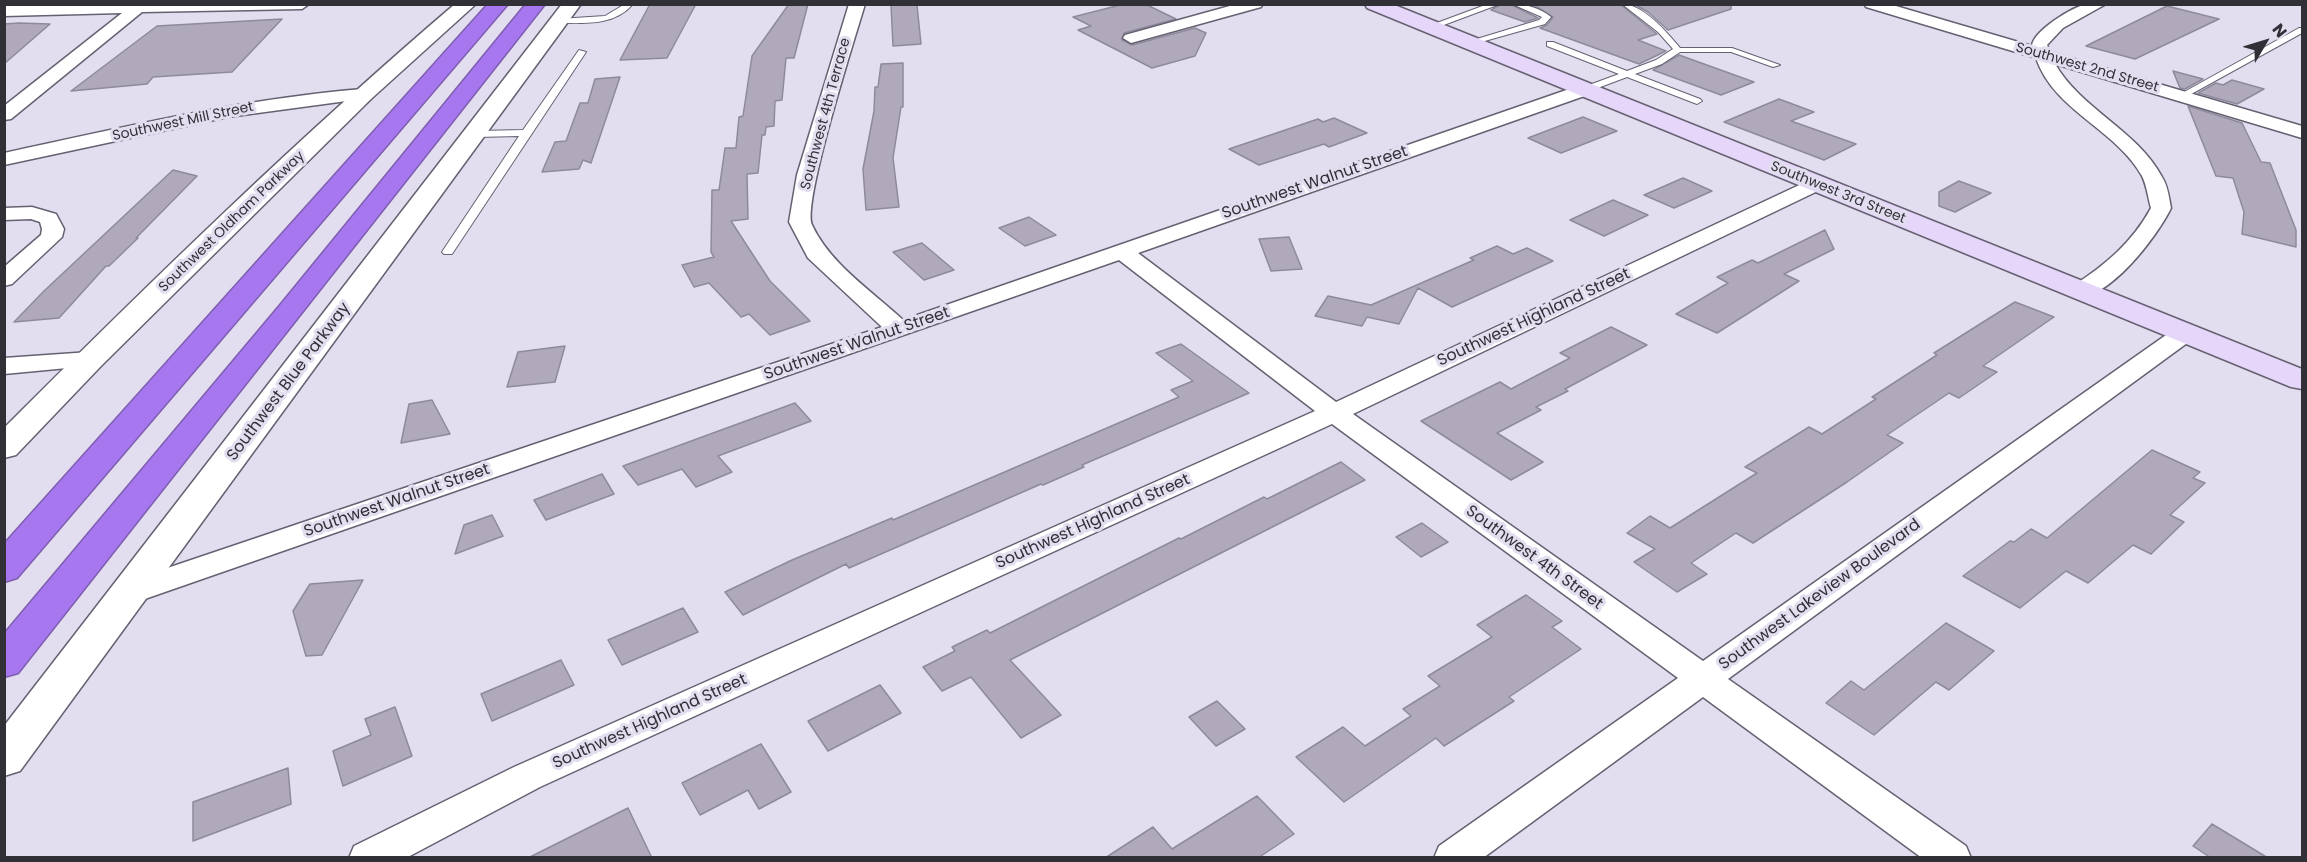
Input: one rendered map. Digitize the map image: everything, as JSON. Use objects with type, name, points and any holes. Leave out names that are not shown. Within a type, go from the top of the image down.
[{"type":"highway","points":[[4,569],[499,4]]},
{"type":"highway","points":[[4,662],[291,310],[556,10]]},
{"type":"main road","name":"Southwest 3rd Street","points":[[1374,4],[2302,380]]},
{"type":"street","points":[[4,11],[302,4]]},
{"type":"street","name":"Southwest Oldham Parkway","points":[[4,448],[90,360],[363,94],[467,4]]},
{"type":"street","name":"Southwest 4th Terrace","points":[[857,4],[807,175],[800,222],[816,253],[899,329]]},
{"type":"street","points":[[1131,38],[1256,4]]},
{"type":"street","name":"Southwest 2nd Street","points":[[1871,4],[2302,132]]},
{"type":"street","points":[[2081,291],[2138,247],[2161,208],[2153,177],[2133,153],[2053,79],[2041,54],[2038,44],[2057,25],[2099,4]]},
{"type":"street","points":[[4,115],[139,7]]},
{"type":"street","name":"Southwest Blue Parkway","points":[[4,759],[477,134],[556,10]]},
{"type":"street","name":"Southwest Walnut Street","points":[[128,593],[899,329],[1584,90]]},
{"type":"street","name":"Southwest Mill Street","points":[[4,159],[262,105],[363,94]]},
{"type":"street","name":"Southwest Highland Street","points":[[368,858],[527,777],[1334,413],[1817,184]]},
{"type":"street","points":[[4,214],[32,213],[49,218],[53,229],[51,237],[4,279]]},
{"type":"street","name":"Southwest 4th Street","points":[[1122,251],[1334,413],[1952,858]]},
{"type":"street","name":"Southwest Lakeview Boulevard","points":[[1453,858],[2186,333]]},
{"type":"street","points":[[4,366],[90,360]]},
{"type":"lane","points":[[556,10],[613,17],[624,11],[630,4]]},
{"type":"lane","points":[[1430,27],[1497,4]]},
{"type":"lane","points":[[1470,44],[1542,22],[1547,18],[1515,4]]},
{"type":"lane","points":[[1625,4],[1661,30],[1678,50]]},
{"type":"lane","points":[[2181,96],[2302,30]]},
{"type":"lane","points":[[1550,44],[1697,101]]},
{"type":"lane","points":[[1584,90],[1659,62],[1678,50],[1732,50],[1776,65]]},
{"type":"lane","points":[[448,252],[582,52]]},
{"type":"lane","points":[[477,134],[526,133]]},
{"type":"building","points":[[650,4],[696,4],[667,58],[620,60]]},
{"type":"building","points":[[789,4],[808,4],[794,58],[786,58],[782,100],[775,101],[774,126],[766,127],[765,135],[762,135],[758,173],[747,174],[748,219],[731,221],[770,281],[810,321],[770,335],[749,314],[741,317],[709,283],[694,287],[682,265],[714,257],[711,252],[712,190],[719,190],[725,148],[736,148],[739,117],[743,116],[752,56]]},
{"type":"building","points":[[1124,4],[1145,4],[1176,19],[1124,33],[1122,40],[1132,45],[1195,28],[1206,33],[1195,56],[1152,68],[1078,30],[1091,26],[1073,17]]},
{"type":"building","points":[[1502,4],[1510,4],[1538,18],[1525,22],[1491,10]]},
{"type":"building","points":[[1532,4],[1620,4],[1657,34],[1638,40],[1666,51],[1639,64],[1540,28],[1547,25],[1553,17]]},
{"type":"building","points":[[1634,4],[1731,4],[1731,9],[1668,30],[1648,12]]},
{"type":"building","points":[[891,5],[917,5],[921,44],[893,46]]},
{"type":"building","points":[[2167,6],[2219,19],[2135,59],[2086,46]]},
{"type":"building","points":[[282,19],[232,72],[153,77],[147,84],[71,91],[157,26]]},
{"type":"building","points":[[4,24],[50,24],[4,64]]},
{"type":"building","points":[[1679,55],[1754,82],[1721,95],[1653,70]]},
{"type":"building","points":[[903,63],[903,107],[901,107],[893,158],[899,207],[866,210],[863,169],[874,111],[875,87],[878,87],[881,64]]},
{"type":"building","points":[[2173,71],[2203,79],[2185,89],[2180,88]]},
{"type":"building","points":[[620,77],[591,163],[583,160],[579,169],[542,172],[555,142],[566,141],[580,103],[588,103],[595,79]]},
{"type":"building","points":[[2232,80],[2264,89],[2237,104],[2198,93],[2216,83],[2223,85]]},
{"type":"building","points":[[1779,99],[1814,112],[1791,121],[1856,144],[1824,160],[1724,122]]},
{"type":"building","points":[[2188,106],[2242,123],[2261,162],[2270,163],[2296,230],[2296,247],[2242,234],[2244,212],[2233,178],[2216,176]]},
{"type":"building","points":[[1583,117],[1617,131],[1561,153],[1528,138]]},
{"type":"building","points":[[1334,118],[1367,133],[1329,147],[1324,144],[1259,165],[1229,149],[1318,119],[1323,122]]},
{"type":"building","points":[[173,170],[197,176],[136,238],[138,238],[109,266],[106,266],[59,318],[14,322],[44,291]]},
{"type":"building","points":[[1683,178],[1712,191],[1674,208],[1644,195]]},
{"type":"building","points":[[1959,181],[1991,193],[1955,212],[1939,206],[1939,192]]},
{"type":"building","points":[[1613,200],[1648,215],[1604,236],[1570,220]]},
{"type":"building","points":[[1029,217],[1056,235],[1025,246],[999,228]]},
{"type":"building","points":[[1825,230],[1834,249],[1784,274],[1799,281],[1717,333],[1676,314],[1728,283],[1717,277],[1752,260],[1758,263]]},
{"type":"building","points":[[1289,237],[1302,269],[1271,271],[1259,239]]},
{"type":"building","points":[[922,243],[954,270],[924,280],[893,252]]},
{"type":"building","points":[[1497,246],[1513,254],[1527,248],[1553,261],[1452,307],[1418,288],[1399,324],[1367,317],[1362,326],[1315,316],[1328,296],[1371,305],[1474,260],[1470,258]]},
{"type":"building","points":[[2015,302],[2054,317],[1983,366],[1997,372],[1959,398],[1949,393],[1887,435],[1903,443],[1847,482],[1753,543],[1736,533],[1691,563],[1707,574],[1677,592],[1634,562],[1655,549],[1627,533],[1650,516],[1670,528],[1757,473],[1745,467],[1809,427],[1822,434],[1876,399],[1872,397],[1937,355],[1934,353]]},
{"type":"building","points":[[1611,327],[1647,345],[1565,389],[1568,391],[1536,407],[1541,410],[1497,433],[1543,462],[1511,480],[1421,421],[1500,382],[1511,389],[1570,358],[1560,353]]},
{"type":"building","points":[[1181,344],[1249,393],[849,568],[846,564],[743,615],[725,592],[792,560],[892,518],[893,520],[1179,397],[1171,390],[1193,381],[1156,353]]},
{"type":"building","points":[[565,346],[555,382],[507,387],[518,352]]},
{"type":"building","points":[[432,400],[450,434],[401,443],[409,404]]},
{"type":"building","points":[[795,403],[811,421],[718,456],[732,472],[696,487],[682,469],[638,485],[623,466]]},
{"type":"building","points":[[2152,450],[2200,472],[2193,478],[2205,483],[2170,515],[2184,522],[2151,554],[2133,545],[2088,583],[2066,571],[2020,608],[1963,576],[2010,541],[2014,542],[2031,529],[2047,538]]},
{"type":"building","points":[[1341,462],[1365,480],[1010,660],[1061,715],[1021,738],[971,677],[942,691],[923,667],[955,651],[952,647],[987,630],[990,633],[1179,538],[1264,497],[1267,499]]},
{"type":"building","points":[[602,474],[614,494],[546,520],[534,500]]},
{"type":"building","points":[[492,515],[503,536],[455,554],[464,525]]},
{"type":"building","points":[[1422,523],[1448,542],[1421,557],[1396,537]]},
{"type":"building","points":[[363,580],[322,655],[306,656],[293,611],[310,584]]},
{"type":"building","points":[[1526,595],[1562,621],[1552,627],[1581,649],[1509,697],[1514,701],[1444,746],[1436,738],[1344,802],[1296,757],[1343,727],[1365,746],[1411,716],[1403,709],[1440,686],[1428,676],[1492,637],[1477,625]]},
{"type":"building","points":[[683,608],[698,632],[622,665],[608,640]]},
{"type":"building","points":[[1946,623],[1994,651],[1949,690],[1936,682],[1874,735],[1826,703],[1851,681],[1864,690]]},
{"type":"building","points":[[561,660],[574,685],[492,721],[481,694]]},
{"type":"building","points":[[880,685],[901,713],[828,751],[808,721]]},
{"type":"building","points":[[1217,701],[1245,729],[1216,746],[1189,717]]},
{"type":"building","points":[[395,707],[412,756],[343,786],[333,751],[371,735],[365,719]]},
{"type":"building","points":[[761,744],[791,792],[759,809],[748,790],[700,815],[682,783]]},
{"type":"building","points":[[288,768],[291,804],[193,841],[193,802]]},
{"type":"building","points":[[1257,796],[1294,834],[1258,858],[1105,858],[1153,827],[1172,849]]},
{"type":"building","points":[[628,808],[652,858],[528,858]]},
{"type":"building","points":[[2212,824],[2268,858],[2211,858],[2193,846]]}]
